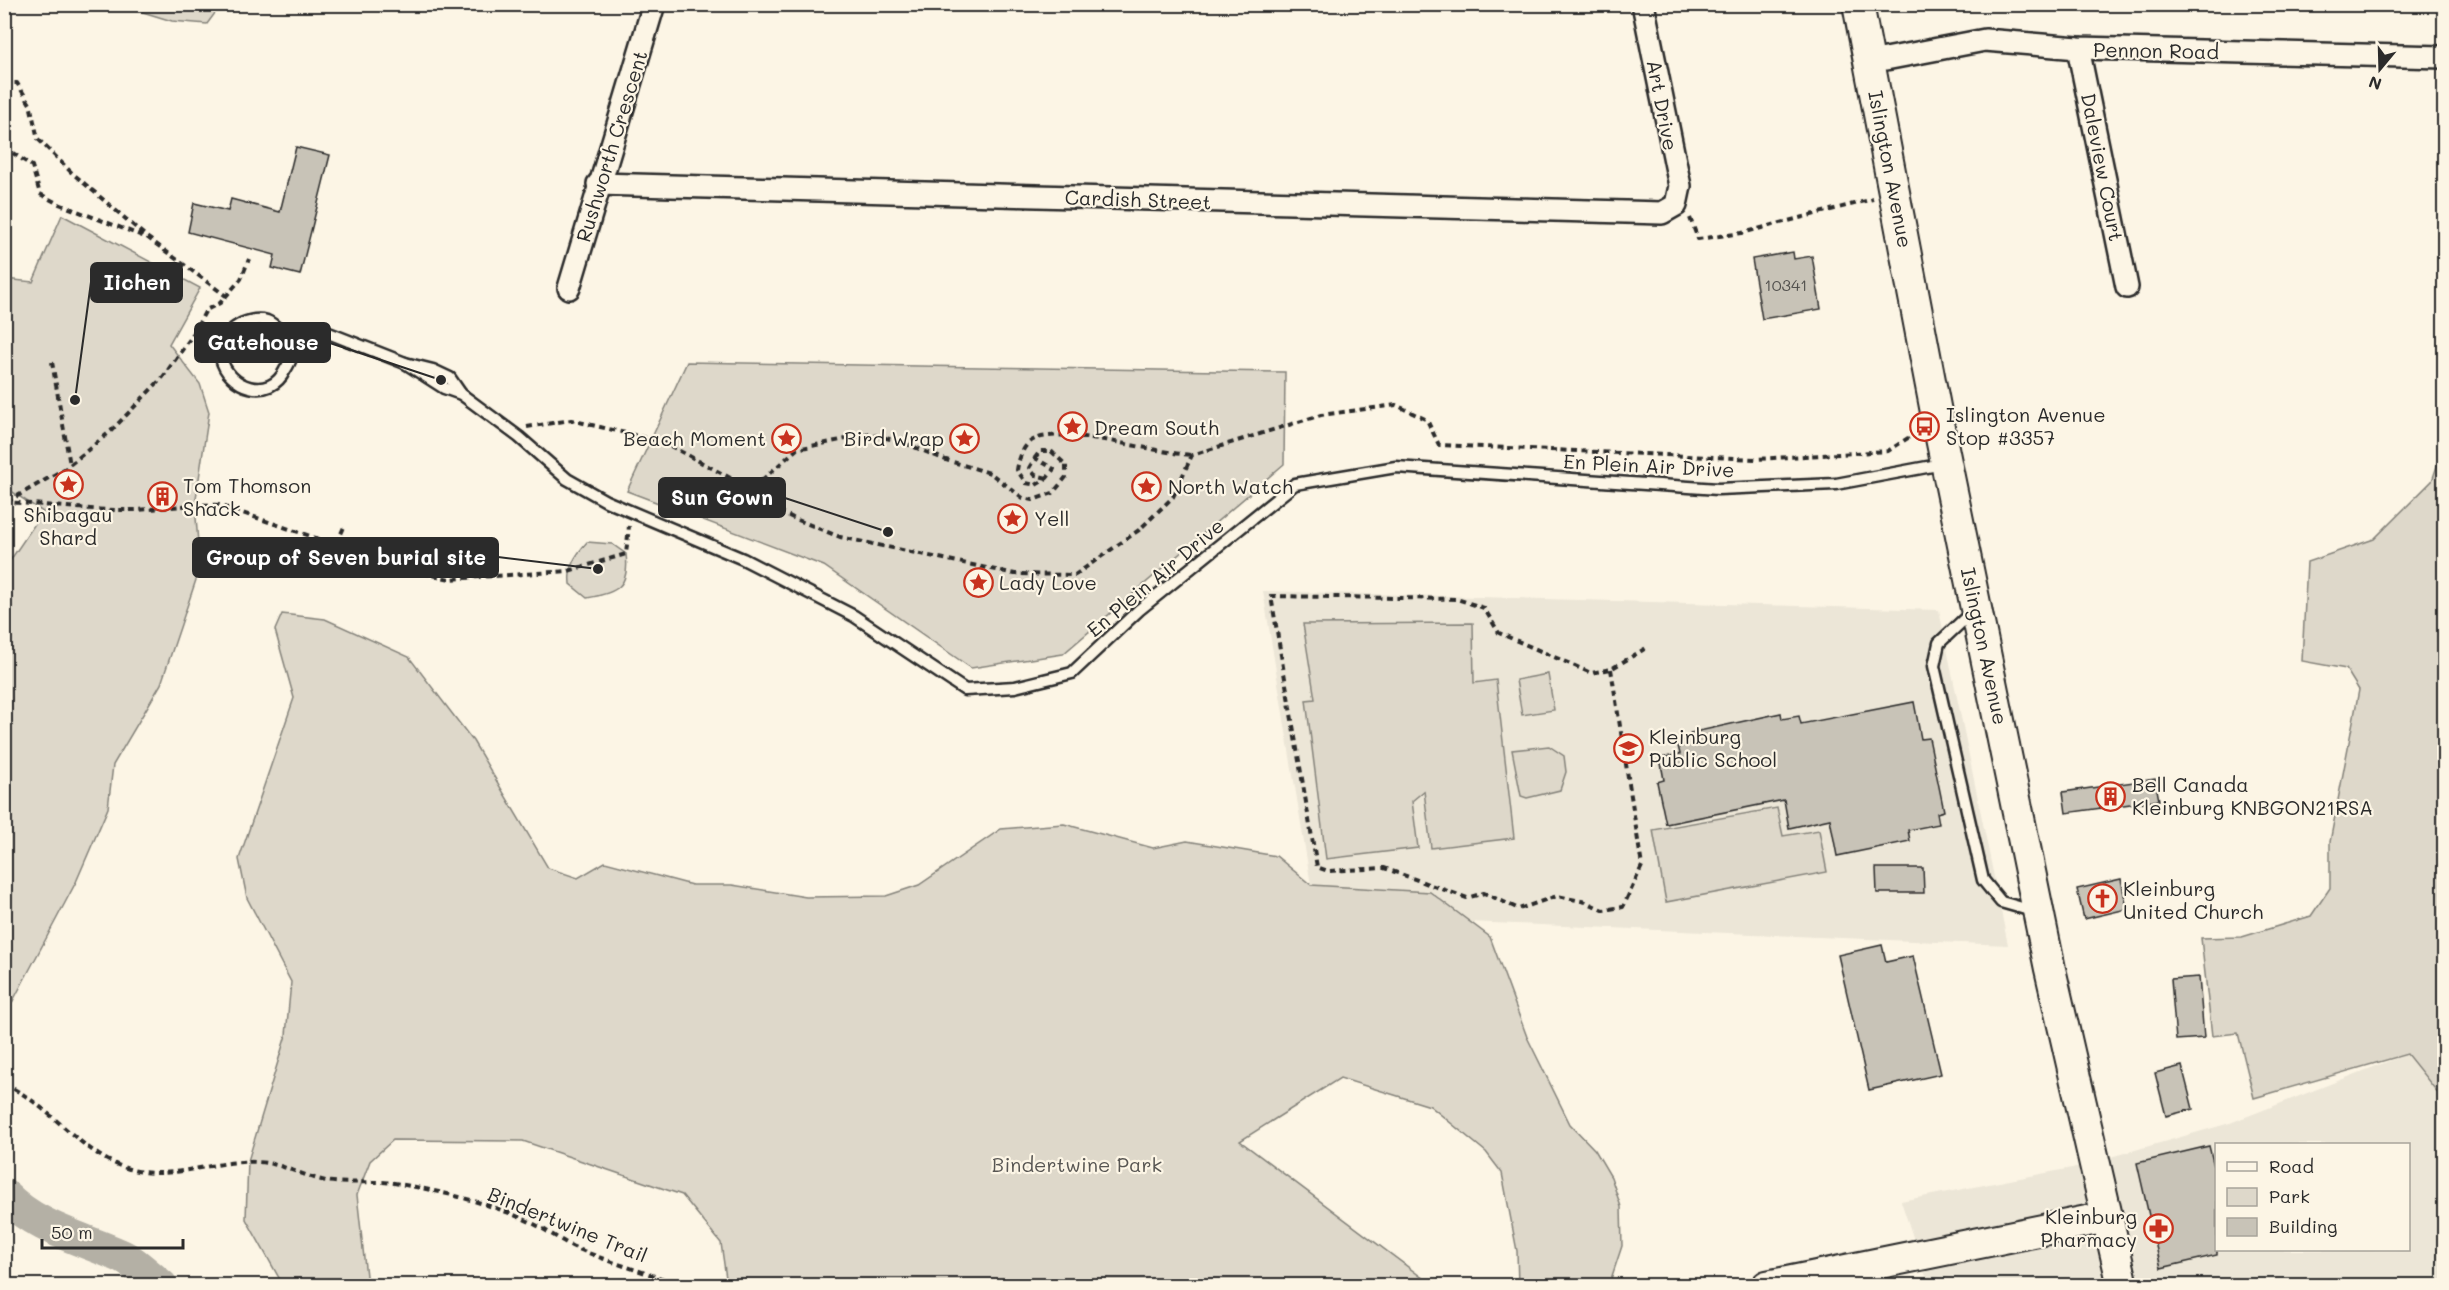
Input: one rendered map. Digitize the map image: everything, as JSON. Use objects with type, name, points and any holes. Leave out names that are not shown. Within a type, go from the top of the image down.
[{"type":"street","name":"Rushworth Crescent","points":[[569,288],[598,184],[654,4]]},
{"type":"street","name":"Art Drive","points":[[1643,4],[1680,186],[1676,206]]},
{"type":"street","name":"Islington Avenue","points":[[1858,4],[1947,463],[2040,912],[2123,1286]]},
{"type":"street","name":"Pennon Road","points":[[1870,62],[1985,40],[2078,48],[2445,57]]},
{"type":"street","name":"Daleview Court","points":[[2078,48],[2127,287]]},
{"type":"street","name":"Cardish Street","points":[[598,184],[1662,213],[1676,206]]},
{"type":"street","points":[[1769,1285],[2107,1217]]},
{"type":"lane","points":[[245,320],[268,321],[285,335],[291,358],[280,380],[270,387],[247,388],[228,376],[220,355],[227,334],[245,320]]},
{"type":"lane","name":"En Plein Air Drive","points":[[285,335],[326,332],[405,363],[437,384],[461,394],[509,430],[567,479],[635,516],[743,559],[854,616],[965,690],[1015,687],[1072,673],[1139,610],[1295,484],[1396,467],[1718,489],[1836,484],[1947,463]]},
{"type":"lane","points":[[1977,608],[1939,643],[1934,666],[1983,880],[2001,903],[2040,912]]},
{"type":"path","points":[[4,82],[17,83],[30,104],[39,139],[71,172],[148,238],[226,296]]},
{"type":"path","points":[[4,147],[32,166],[40,194],[59,204],[148,238]]},
{"type":"path","points":[[1676,206],[1693,220],[1698,239],[1742,233],[1896,194]]},
{"type":"path","points":[[5,503],[70,465],[111,431],[163,377],[207,310],[226,296],[242,279],[249,259]]},
{"type":"path","points":[[52,362],[70,465]]},
{"type":"path","points":[[1035,458],[1054,469],[1047,478],[1036,485],[1026,483],[1017,470],[1025,446],[1035,439],[1080,437],[1192,455],[1321,415],[1396,405],[1427,420],[1439,445],[1502,449],[1756,459],[1888,451],[1911,436]]},
{"type":"path","points":[[509,430],[571,420],[663,442],[751,489]]},
{"type":"path","points":[[746,494],[796,449],[870,434],[990,472],[1023,498],[1033,500],[1053,493],[1066,477],[1066,465],[1051,451],[1040,451],[1029,468],[1035,475],[1047,478]]},
{"type":"path","points":[[5,503],[121,510],[169,508],[188,504],[219,505],[337,543],[413,571],[450,579],[568,571],[626,554],[629,525],[635,516],[717,493],[746,494],[793,518],[840,537],[1015,574],[1075,575],[1139,530],[1173,498],[1192,455]]},
{"type":"path","points":[[337,543],[344,527]]},
{"type":"path","points":[[1611,669],[1642,866],[1623,907],[1603,910],[1586,902],[1557,896],[1519,909],[1484,893],[1467,898],[1384,868],[1328,870],[1317,867],[1271,596],[1457,599],[1484,608],[1500,633],[1591,673],[1611,669],[1646,648]]},
{"type":"path","name":"Bindertwine Trail","points":[[4,1084],[19,1090],[50,1112],[104,1158],[143,1173],[186,1173],[233,1161],[259,1162],[280,1165],[327,1181],[393,1183],[428,1190],[507,1213],[533,1223],[579,1250],[685,1286]]},
{"type":"shaded area","name":"Kleinburg Public School","points":[[1263,591],[1939,610],[2008,945],[1469,922],[1430,892],[1311,885]]},
{"type":"shaded area","points":[[2407,1054],[2443,1099],[2444,1285],[1929,1285],[1901,1201],[2072,1168],[2230,1123]]},
{"type":"green space","points":[[120,5],[221,5],[207,24],[172,21]]},
{"type":"green space","points":[[62,215],[200,288],[169,344],[200,384],[209,412],[195,505],[200,568],[161,684],[113,765],[108,808],[76,882],[5,1016],[5,568],[43,512],[5,487],[5,279],[33,282]]},
{"type":"green space","points":[[687,362],[1285,372],[1284,464],[1063,654],[971,668],[824,566],[627,491]]},
{"type":"green space","points":[[2444,445],[2444,1106],[2443,1099],[2407,1054],[2254,1098],[2238,1033],[2212,1036],[2201,938],[2242,937],[2311,916],[2330,888],[2330,842],[2359,690],[2346,669],[2302,661],[2307,562],[2374,539],[2432,481]]},
{"type":"green space","points":[[587,542],[612,544],[626,554],[627,565],[623,581],[614,591],[587,598],[570,584],[570,572],[573,562]]},
{"type":"green space","name":"Bindertwine Park","points":[[282,614],[325,619],[409,657],[473,741],[548,868],[578,878],[605,862],[692,885],[732,885],[806,897],[886,896],[919,885],[1001,829],[1064,824],[1153,848],[1187,841],[1276,856],[1311,885],[1430,892],[1490,937],[1527,1037],[1570,1124],[1595,1150],[1611,1177],[1621,1207],[1622,1246],[1609,1285],[1518,1285],[1517,1251],[1502,1173],[1486,1152],[1430,1106],[1340,1078],[1240,1141],[1432,1285],[727,1285],[721,1243],[682,1195],[523,1141],[393,1140],[370,1161],[357,1195],[367,1285],[283,1285],[246,1219],[248,1161],[286,1035],[291,982],[247,898],[239,859],[294,698],[275,630]]},
{"type":"green space","points":[[1473,623],[1474,683],[1496,680],[1514,838],[1431,848],[1424,791],[1412,801],[1418,848],[1326,859],[1306,700],[1315,699],[1303,624]]},
{"type":"green space","points":[[1548,674],[1554,710],[1522,715],[1516,680]]},
{"type":"green space","points":[[1549,746],[1564,756],[1566,772],[1560,790],[1527,798],[1521,796],[1512,750]]},
{"type":"green space","points":[[1777,808],[1783,836],[1819,830],[1827,872],[1666,902],[1653,830]]},
{"type":"building","points":[[296,147],[330,155],[300,275],[272,268],[275,255],[188,232],[194,203],[228,211],[231,199],[280,212]]},
{"type":"building","points":[[1793,252],[1794,259],[1812,256],[1821,309],[1762,319],[1752,259]]},
{"type":"building","points":[[1914,702],[1921,739],[1929,738],[1944,811],[1937,813],[1939,824],[1908,830],[1910,841],[1837,856],[1830,819],[1789,828],[1784,800],[1666,824],[1657,782],[1664,780],[1660,758],[1680,754],[1677,742],[1691,739],[1690,733],[1781,713],[1782,719],[1799,716],[1801,724]]},
{"type":"building","name":"Bell Canada Kleinburg KNBGON21RSA","points":[[2155,779],[2159,800],[2066,813],[2063,792]]},
{"type":"building","points":[[1876,868],[1923,868],[1924,893],[1877,893]]},
{"type":"building","name":"Kleinburg United Church","points":[[2121,879],[2127,909],[2084,919],[2077,889]]},
{"type":"building","points":[[1882,945],[1886,962],[1913,956],[1941,1074],[1869,1090],[1838,955]]},
{"type":"building","points":[[2199,977],[2204,1038],[2176,1040],[2171,979]]},
{"type":"building","points":[[2182,1066],[2193,1109],[2166,1116],[2155,1073]]},
{"type":"building","points":[[2209,1146],[2215,1170],[2215,1251],[2217,1255],[2161,1268],[2137,1163]]},
{"type":"waterway","points":[[4,1195],[16,1206],[44,1224],[125,1258],[161,1286]]},
{"type":"place","name":"Gatehouse","points":[[441,380]]},
{"type":"place","name":"Iichen","points":[[75,400]]},
{"type":"place","name":"Islington Avenue Stop #3357","points":[[1925,426]]},
{"type":"place","name":"Dream South","points":[[1073,427]]},
{"type":"place","name":"Beach Moment","points":[[787,438]]},
{"type":"place","name":"Bird Wrap","points":[[965,438]]},
{"type":"place","name":"Shibagau Shard","points":[[68,484]]},
{"type":"place","name":"North Watch","points":[[1147,486]]},
{"type":"place","name":"Tom Thomson Shack","points":[[162,497]]},
{"type":"place","name":"Yell","points":[[1013,518]]},
{"type":"place","name":"Sun Gown","points":[[888,532]]},
{"type":"place","name":"Group of Seven burial site","points":[[598,569]]},
{"type":"place","name":"Lady Love","points":[[978,582]]},
{"type":"place","name":"Kleinburg Public School","points":[[1628,748]]},
{"type":"place","name":"Bell Canada Kleinburg KNBGON21RSA","points":[[2111,796]]},
{"type":"place","name":"Kleinburg United Church","points":[[2102,899]]},
{"type":"place","name":"Kleinburg Pharmacy","points":[[2158,1228]]}]
